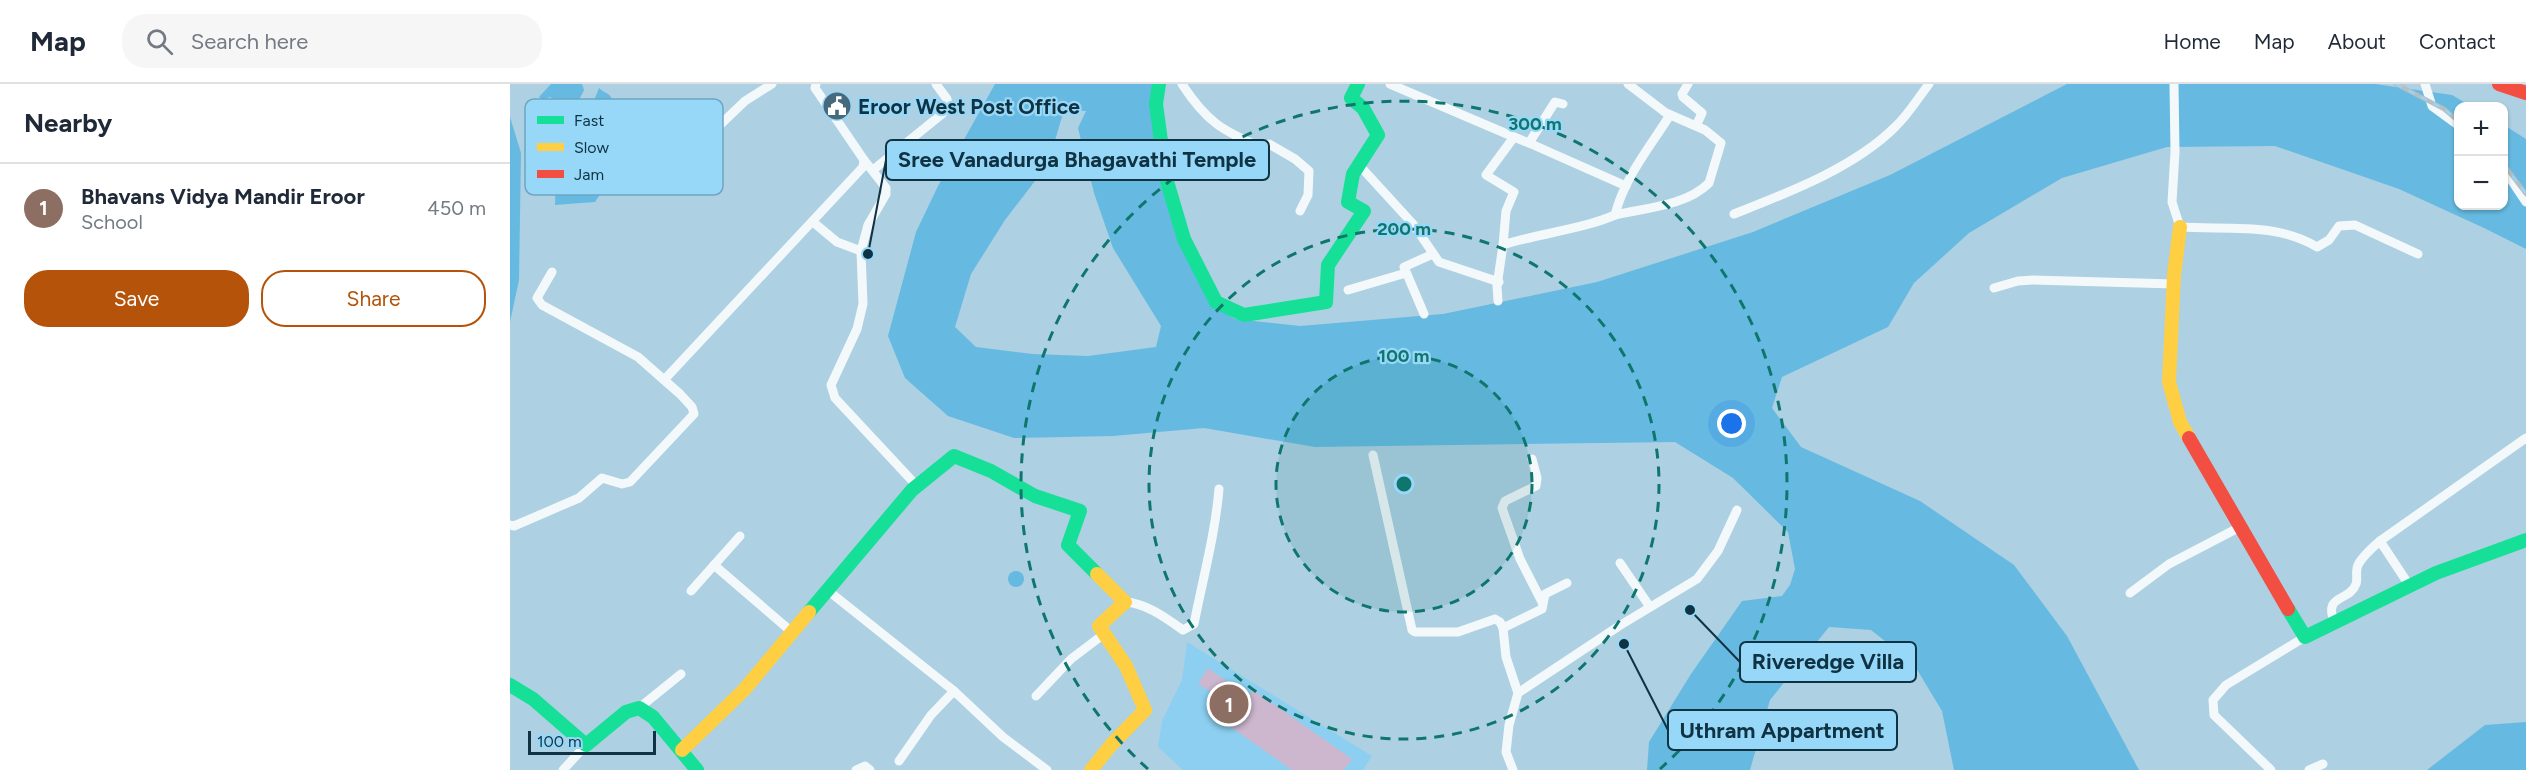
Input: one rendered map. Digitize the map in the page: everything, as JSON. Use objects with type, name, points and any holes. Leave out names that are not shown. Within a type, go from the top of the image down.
[{"type":"street","points":[[723,122],[745,101],[772,84]]},
{"type":"street","points":[[873,170],[942,114],[948,106],[947,99],[936,84]]},
{"type":"street","points":[[1159,84],[1156,104],[1159,139],[1166,178],[1184,238],[1216,303],[1244,315],[1326,302],[1328,265],[1364,211],[1348,202],[1353,174],[1378,135],[1369,122],[1364,108],[1351,98],[1358,84]]},
{"type":"street","points":[[1182,84],[1211,121],[1234,136],[1263,148]]},
{"type":"street","points":[[1390,84],[1626,186]]},
{"type":"street","points":[[1503,246],[1572,227],[1597,223],[1615,215],[1668,204],[1692,194],[1709,183],[1721,143],[1718,139],[1670,115],[1641,96],[1628,84]]},
{"type":"street","points":[[1688,84],[1682,94],[1683,97],[1702,113],[1696,126]]},
{"type":"street","points":[[1734,214],[1781,195],[1836,168],[1877,144],[1896,126],[1929,84]]},
{"type":"street","points":[[2174,84],[2175,152],[2172,202],[2180,227],[2174,284],[2169,382],[2173,400],[2180,422],[2268,578],[2305,638]]},
{"type":"street","points":[[2499,84],[2526,93]]},
{"type":"street","points":[[814,85],[864,160],[886,188],[886,194],[868,225],[861,251],[863,304],[856,329],[831,385],[834,398],[917,486]]},
{"type":"street","points":[[2425,85],[2432,106],[2454,122]]},
{"type":"street","points":[[1529,143],[1555,102],[1563,104]]},
{"type":"street","points":[[1615,215],[1626,186],[1670,115]]},
{"type":"street","points":[[1498,301],[1506,211],[1514,192],[1486,175],[1514,137]]},
{"type":"street","points":[[1238,174],[1269,144],[1294,159],[1308,171],[1308,195],[1300,211]]},
{"type":"street","points":[[664,380],[756,279],[813,222],[862,167],[864,160]]},
{"type":"street","points":[[1359,165],[1413,224],[1438,262],[1499,282]]},
{"type":"street","points":[[2508,175],[2526,202]]},
{"type":"street","points":[[813,222],[837,242],[861,251]]},
{"type":"street","points":[[2180,227],[2278,231],[2303,238],[2317,247],[2329,240],[2339,226],[2355,225],[2418,254]]},
{"type":"street","points":[[1424,314],[1404,267],[1433,254]]},
{"type":"street","points":[[510,525],[514,526],[542,516],[579,498],[602,478],[622,484],[630,482],[694,414],[692,407],[638,357],[542,305],[537,298],[552,272]]},
{"type":"street","points":[[1348,290],[1406,273]]},
{"type":"street","points":[[1994,288],[2033,279],[2174,284]]},
{"type":"street","points":[[2335,624],[2330,610],[2332,604],[2354,588],[2357,582],[2358,566],[2380,540],[2526,438]]},
{"type":"street","points":[[1373,455],[1412,630],[1415,632],[1458,632],[1495,619],[1503,628],[1506,657],[1518,693],[1509,725],[1506,752],[1513,770]]},
{"type":"street","points":[[682,750],[744,690],[826,590],[917,486],[954,456],[991,471],[1035,496],[1080,512],[1068,545],[1125,602]]},
{"type":"street","points":[[1532,459],[1537,478],[1536,486],[1505,501],[1502,508],[1520,559],[1542,602]]},
{"type":"street","points":[[1091,770],[1111,745],[1145,710],[1126,666],[1099,626],[1125,602],[1136,602],[1145,606],[1184,630],[1194,624],[1196,606],[1210,556],[1219,489]]},
{"type":"street","points":[[1518,693],[1697,579],[1718,550],[1737,510]]},
{"type":"street","points":[[2130,593],[2169,564],[2240,527]]},
{"type":"street","points":[[691,591],[740,536]]},
{"type":"street","points":[[2380,540],[2409,585]]},
{"type":"street","points":[[2271,770],[2214,715],[2213,700],[2226,685],[2305,638],[2409,585],[2489,552],[2526,540]]},
{"type":"street","points":[[1620,563],[1650,607]]},
{"type":"street","points":[[714,565],[793,633]]},
{"type":"street","points":[[1503,628],[1542,609],[1545,594],[1567,583]]},
{"type":"street","points":[[826,590],[954,690],[1003,737],[1047,770]]},
{"type":"street","points":[[1036,696],[1071,659],[1104,634]]},
{"type":"street","points":[[563,770],[586,745],[626,712],[639,708],[681,674]]},
{"type":"street","points":[[510,685],[532,699],[586,745]]},
{"type":"street","points":[[899,761],[931,715],[954,690]]},
{"type":"street","points":[[639,708],[654,717],[697,770]]},
{"type":"street","points":[[2309,770],[2323,764]]},
{"type":"street","points":[[856,770],[866,766],[870,770]]},
{"type":"shaded area","points":[[551,84],[582,84],[584,90],[580,99],[550,97],[541,99],[539,97]]},
{"type":"shaded area","points":[[995,84],[1155,84],[1158,157],[1209,303],[1235,319],[1300,326],[1443,314],[1597,282],[1753,232],[1890,175],[2067,84],[2375,84],[2452,95],[2464,102],[2454,102],[2454,210],[2508,210],[2508,128],[2526,139],[2526,249],[2399,189],[2275,146],[2167,147],[2062,178],[1969,233],[1914,283],[1888,327],[1782,377],[1772,408],[1801,447],[1920,501],[2014,565],[2067,636],[2139,770],[1954,770],[1942,711],[1913,663],[1871,630],[1829,627],[1770,700],[1750,770],[1647,770],[1649,742],[1691,674],[1742,601],[1782,596],[1790,585],[1795,569],[1788,532],[1733,478],[1675,442],[1315,447],[1204,428],[1113,436],[1014,438],[948,416],[905,378],[888,336],[916,232],[938,186]],"holes":[[[1064,110],[1086,111],[1078,128],[1094,193],[1113,248],[1161,326],[1156,347],[1088,356],[1033,354],[976,347],[955,327],[971,274],[1005,220],[1048,164]]]},
{"type":"shaded area","points":[[599,88],[612,99],[595,99]]},
{"type":"shaded area","points":[[510,117],[521,153],[519,280],[510,322]]},
{"type":"shaded area","points":[[555,195],[600,195],[595,202],[555,205]]},
{"type":"shaded area","points":[[1016,571],[1024,579],[1016,587],[1008,579]]},
{"type":"shaded area","points":[[1187,642],[1372,756],[1363,770],[1183,770],[1158,747],[1162,721],[1182,680]]},
{"type":"shaded area","points":[[1208,668],[1237,689],[1227,701],[1198,684]]},
{"type":"shaded area","points":[[1253,690],[1352,759],[1344,770],[1292,770],[1228,725]]},
{"type":"shaded area","points":[[2526,722],[2526,770],[2427,770],[2485,725]]},
{"type":"railway","points":[[2396,84],[2444,109],[2454,118]]},
{"type":"railway","points":[[2508,170],[2526,194]]},
{"type":"traffic: fast","points":[[1159,84],[1156,104],[1166,178],[1184,239],[1216,302],[1244,315],[1326,302],[1328,265],[1364,211],[1348,202],[1353,174],[1378,135],[1363,108],[1351,98],[1358,84]]},
{"type":"traffic: fast","points":[[809,612],[912,490],[954,456],[991,471],[1035,496],[1080,511],[1068,545],[1097,574]]},
{"type":"traffic: fast","points":[[2288,609],[2305,637],[2436,573],[2526,540]]},
{"type":"traffic: fast","points":[[510,685],[533,699],[586,745],[626,712],[639,708],[653,717],[697,770]]},
{"type":"traffic: slow","points":[[2180,227],[2174,275],[2169,382],[2180,422],[2189,438]]},
{"type":"traffic: slow","points":[[1091,770],[1111,745],[1145,710],[1126,666],[1099,626],[1125,602],[1097,574]]},
{"type":"traffic: slow","points":[[682,750],[744,690],[809,612]]},
{"type":"traffic: jam","points":[[2499,84],[2526,93]]},
{"type":"traffic: jam","points":[[2189,438],[2288,609]]},
{"type":"place","name":"Eroor West Post Office","points":[[837,106]]},
{"type":"place","name":"Sree Vanadurga Bhagavathi Temple","points":[[868,254]]},
{"type":"place","name":"Riveredge Villa","points":[[1690,610]]},
{"type":"place","name":"Uthram Appartment","points":[[1624,644]]},
{"type":"place","name":"Bhavans Vidya Mandir Eroor","points":[[1229,704]]}]
